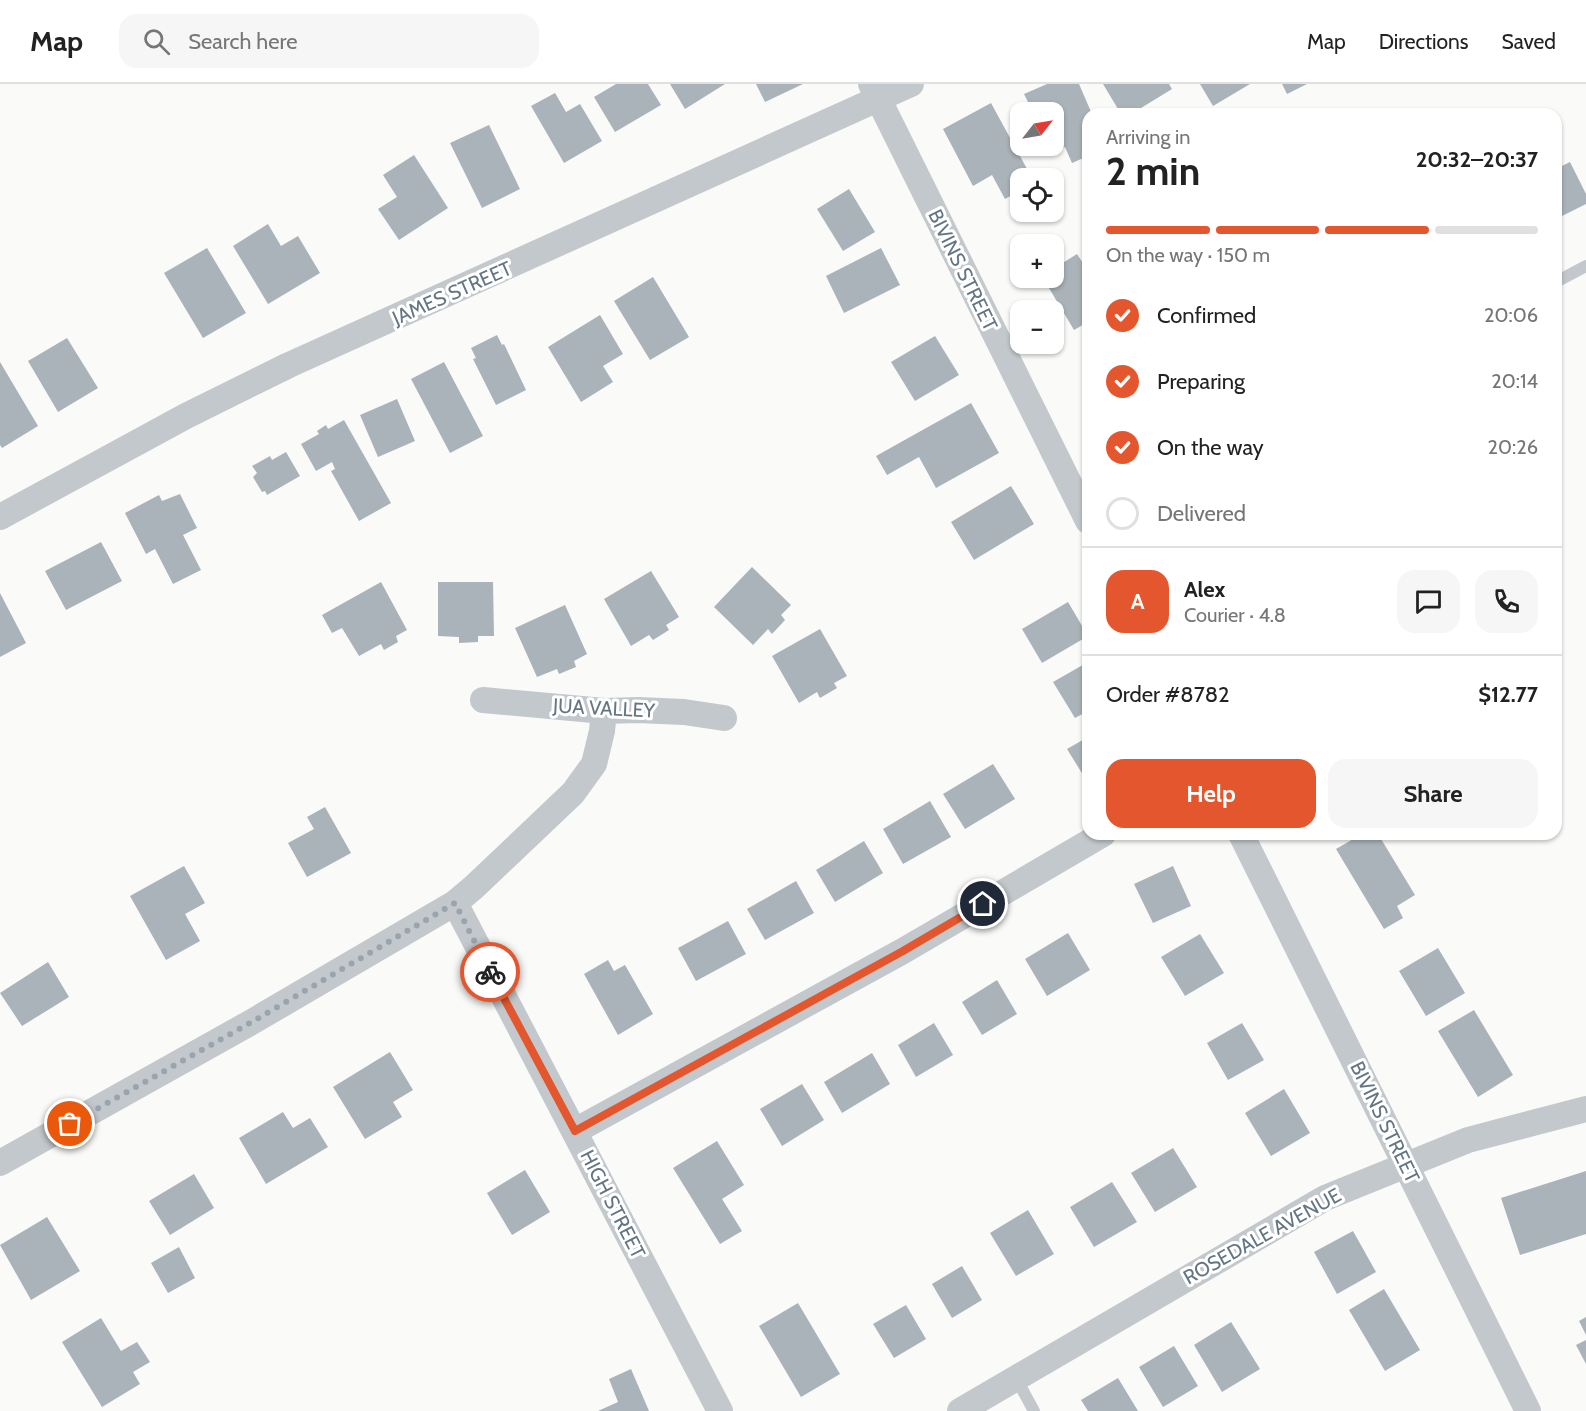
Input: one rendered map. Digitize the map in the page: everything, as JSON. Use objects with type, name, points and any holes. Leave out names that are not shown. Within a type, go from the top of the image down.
[{"type":"street","name":"JAMES STREET","points":[[0,517],[186,416],[289,365],[875,91],[911,84]]},
{"type":"street","name":"BIVINS STREET","points":[[875,91],[1082,509]]},
{"type":"street","name":"JUA VALLEY","points":[[483,700],[604,711],[684,712],[724,718]]},
{"type":"street","points":[[0,1163],[250,1023],[455,903],[573,793],[594,764],[604,711]]},
{"type":"street","points":[[575,1131],[903,951],[1093,840]]},
{"type":"street","name":"BIVINS STREET","points":[[1245,840],[1528,1411]]},
{"type":"street","name":"HIGH STREET","points":[[455,903],[720,1411]]},
{"type":"street","name":"ROSEDALE AVENUE","points":[[960,1411],[1325,1198],[1468,1140],[1586,1110]]},
{"type":"lane","points":[[1562,279],[1586,266]]},
{"type":"lane","points":[[1016,1378],[1034,1411]]},
{"type":"building","points":[[616,84],[648,84],[661,105],[615,132],[594,97]]},
{"type":"building","points":[[670,84],[725,84],[685,109]]},
{"type":"building","points":[[756,84],[803,84],[765,102]]},
{"type":"building","points":[[1047,84],[1079,84],[1089,108],[1082,108],[1082,159],[1072,163],[1064,147],[1064,102],[1028,102],[1024,94]]},
{"type":"building","points":[[1103,84],[1169,84],[1172,89],[1141,108],[1117,108]]},
{"type":"building","points":[[1200,84],[1250,84],[1213,106]]},
{"type":"building","points":[[1282,84],[1307,84],[1287,94]]},
{"type":"building","points":[[555,93],[566,112],[580,104],[602,141],[564,163],[531,106]]},
{"type":"building","points":[[991,103],[1010,138],[1010,156],[1020,156],[1027,168],[1010,168],[1010,196],[1005,199],[992,175],[973,186],[943,129]]},
{"type":"building","points":[[489,125],[520,189],[482,208],[450,143]]},
{"type":"building","points":[[414,155],[448,208],[399,240],[378,209],[397,197],[383,175]]},
{"type":"building","points":[[1570,162],[1586,194],[1586,204],[1562,216],[1562,166]]},
{"type":"building","points":[[849,189],[875,232],[843,251],[817,209]]},
{"type":"building","points":[[268,224],[281,246],[298,236],[320,273],[268,304],[233,246]]},
{"type":"building","points":[[207,248],[246,313],[203,338],[164,273]]},
{"type":"building","points":[[881,248],[900,285],[844,313],[826,276]]},
{"type":"building","points":[[1077,254],[1082,262],[1082,325],[1074,330],[1064,313],[1064,300],[1056,300],[1049,288],[1064,288],[1064,262]]},
{"type":"building","points":[[653,277],[689,337],[650,360],[614,301]]},
{"type":"building","points":[[600,315],[623,354],[603,366],[613,382],[581,402],[548,347]]},
{"type":"building","points":[[497,335],[502,345],[504,344],[526,390],[496,405],[473,359],[476,358],[471,348]]},
{"type":"building","points":[[935,336],[959,375],[915,401],[891,362]]},
{"type":"building","points":[[67,338],[98,388],[58,412],[28,361]]},
{"type":"building","points":[[0,362],[38,426],[2,448],[0,445]]},
{"type":"building","points":[[444,362],[483,436],[450,453],[411,379]]},
{"type":"building","points":[[397,399],[415,441],[378,457],[360,415]]},
{"type":"building","points":[[971,403],[999,453],[936,488],[919,457],[887,475],[876,456]]},
{"type":"building","points":[[344,420],[391,503],[359,521],[331,471],[335,469],[332,462],[316,471],[301,444],[319,434],[317,431],[326,425],[328,429]]},
{"type":"building","points":[[286,452],[300,476],[267,495],[265,491],[262,492],[253,477],[257,473],[252,466],[270,456],[272,460]]},
{"type":"building","points":[[1011,486],[1034,524],[974,560],[951,522]]},
{"type":"building","points":[[180,494],[197,528],[183,535],[201,570],[173,584],[155,549],[146,554],[125,513],[159,495],[162,501]]},
{"type":"building","points":[[101,542],[122,581],[66,610],[45,571]]},
{"type":"building","points":[[752,567],[791,605],[781,615],[785,620],[772,634],[768,629],[753,645],[714,607]]},
{"type":"building","points":[[651,571],[679,617],[666,625],[669,630],[653,640],[649,635],[631,646],[604,599]]},
{"type":"building","points":[[381,582],[407,630],[396,636],[398,642],[384,650],[381,644],[359,656],[342,628],[332,633],[322,615]]},
{"type":"building","points":[[438,582],[493,582],[494,636],[478,636],[478,642],[459,643],[459,637],[438,636]]},
{"type":"building","points":[[0,593],[26,643],[0,657]]},
{"type":"building","points":[[1068,602],[1082,626],[1082,640],[1042,663],[1022,629]]},
{"type":"building","points":[[565,605],[587,654],[574,661],[576,667],[559,674],[557,669],[537,677],[515,628]]},
{"type":"building","points":[[820,629],[847,676],[834,683],[837,688],[820,698],[817,692],[799,703],[772,656]]},
{"type":"building","points":[[1082,665],[1082,714],[1075,718],[1053,682]]},
{"type":"building","points":[[1082,740],[1082,773],[1067,749]]},
{"type":"building","points":[[993,764],[1015,799],[965,829],[943,794]]},
{"type":"building","points":[[930,801],[951,837],[903,864],[883,829]]},
{"type":"building","points":[[325,807],[351,853],[307,877],[288,843],[314,829],[307,817]]},
{"type":"building","points":[[1352,840],[1382,840],[1415,895],[1397,906],[1403,918],[1384,929],[1336,849]]},
{"type":"building","points":[[864,841],[883,873],[835,902],[816,870]]},
{"type":"building","points":[[184,866],[205,903],[185,914],[200,941],[166,960],[130,896]]},
{"type":"building","points":[[1173,866],[1191,906],[1153,923],[1134,884]]},
{"type":"building","points":[[796,881],[814,913],[765,940],[747,909]]},
{"type":"building","points":[[728,921],[746,954],[696,981],[678,948]]},
{"type":"building","points":[[1068,933],[1090,970],[1047,996],[1025,959]]},
{"type":"building","points":[[1200,934],[1224,973],[1185,996],[1161,957]]},
{"type":"building","points":[[1438,948],[1465,993],[1426,1016],[1399,971]]},
{"type":"building","points":[[608,960],[614,971],[625,965],[653,1014],[618,1035],[584,974]]},
{"type":"building","points":[[48,962],[69,997],[22,1026],[0,993]]},
{"type":"building","points":[[997,980],[1017,1014],[982,1035],[962,1002]]},
{"type":"building","points":[[1474,1010],[1513,1075],[1478,1097],[1438,1031]]},
{"type":"building","points":[[934,1023],[953,1055],[916,1077],[898,1045]]},
{"type":"building","points":[[1242,1023],[1264,1060],[1228,1080],[1207,1043]]},
{"type":"building","points":[[390,1052],[413,1090],[393,1102],[402,1117],[365,1139],[333,1087]]},
{"type":"building","points":[[872,1053],[890,1084],[842,1113],[824,1082]]},
{"type":"building","points":[[802,1084],[824,1120],[782,1146],[760,1109]]},
{"type":"building","points":[[1284,1089],[1310,1133],[1271,1156],[1245,1113]]},
{"type":"building","points":[[283,1112],[293,1128],[310,1118],[328,1147],[266,1184],[239,1138]]},
{"type":"building","points":[[717,1141],[744,1185],[722,1199],[742,1231],[720,1244],[673,1168]]},
{"type":"building","points":[[1173,1148],[1197,1187],[1155,1212],[1131,1173]]},
{"type":"building","points":[[525,1170],[550,1212],[512,1235],[487,1193]]},
{"type":"building","points":[[1586,1171],[1586,1234],[1520,1255],[1501,1198]]},
{"type":"building","points":[[194,1174],[214,1208],[170,1235],[149,1201]]},
{"type":"building","points":[[1112,1182],[1137,1222],[1094,1247],[1070,1207]]},
{"type":"building","points":[[1028,1210],[1054,1254],[1016,1276],[990,1233]]},
{"type":"building","points":[[47,1217],[80,1271],[31,1300],[0,1245]]},
{"type":"building","points":[[1353,1231],[1376,1272],[1337,1294],[1314,1252]]},
{"type":"building","points":[[179,1247],[195,1278],[168,1293],[151,1263]]},
{"type":"building","points":[[962,1266],[982,1300],[952,1318],[932,1284]]},
{"type":"building","points":[[1384,1289],[1420,1350],[1385,1371],[1349,1310]]},
{"type":"building","points":[[798,1303],[840,1374],[801,1397],[759,1326]]},
{"type":"building","points":[[906,1305],[926,1339],[894,1358],[873,1324]]},
{"type":"building","points":[[1586,1317],[1586,1335],[1579,1321]]},
{"type":"building","points":[[101,1318],[121,1351],[137,1342],[150,1362],[133,1372],[140,1384],[102,1407],[62,1342]]},
{"type":"building","points":[[1231,1322],[1260,1369],[1222,1392],[1194,1345]]},
{"type":"building","points":[[1586,1340],[1586,1364],[1576,1345]]},
{"type":"building","points":[[1174,1346],[1198,1386],[1163,1407],[1139,1367]]},
{"type":"building","points":[[631,1369],[649,1411],[598,1411],[618,1402],[609,1379]]},
{"type":"building","points":[[1118,1378],[1138,1411],[1088,1411],[1081,1400]]},
{"type":"way so far","points":[[70,1124],[250,1023],[455,903],[490,972]]},
{"type":"route","points":[[490,972],[575,1131],[903,951],[983,904]]}]
